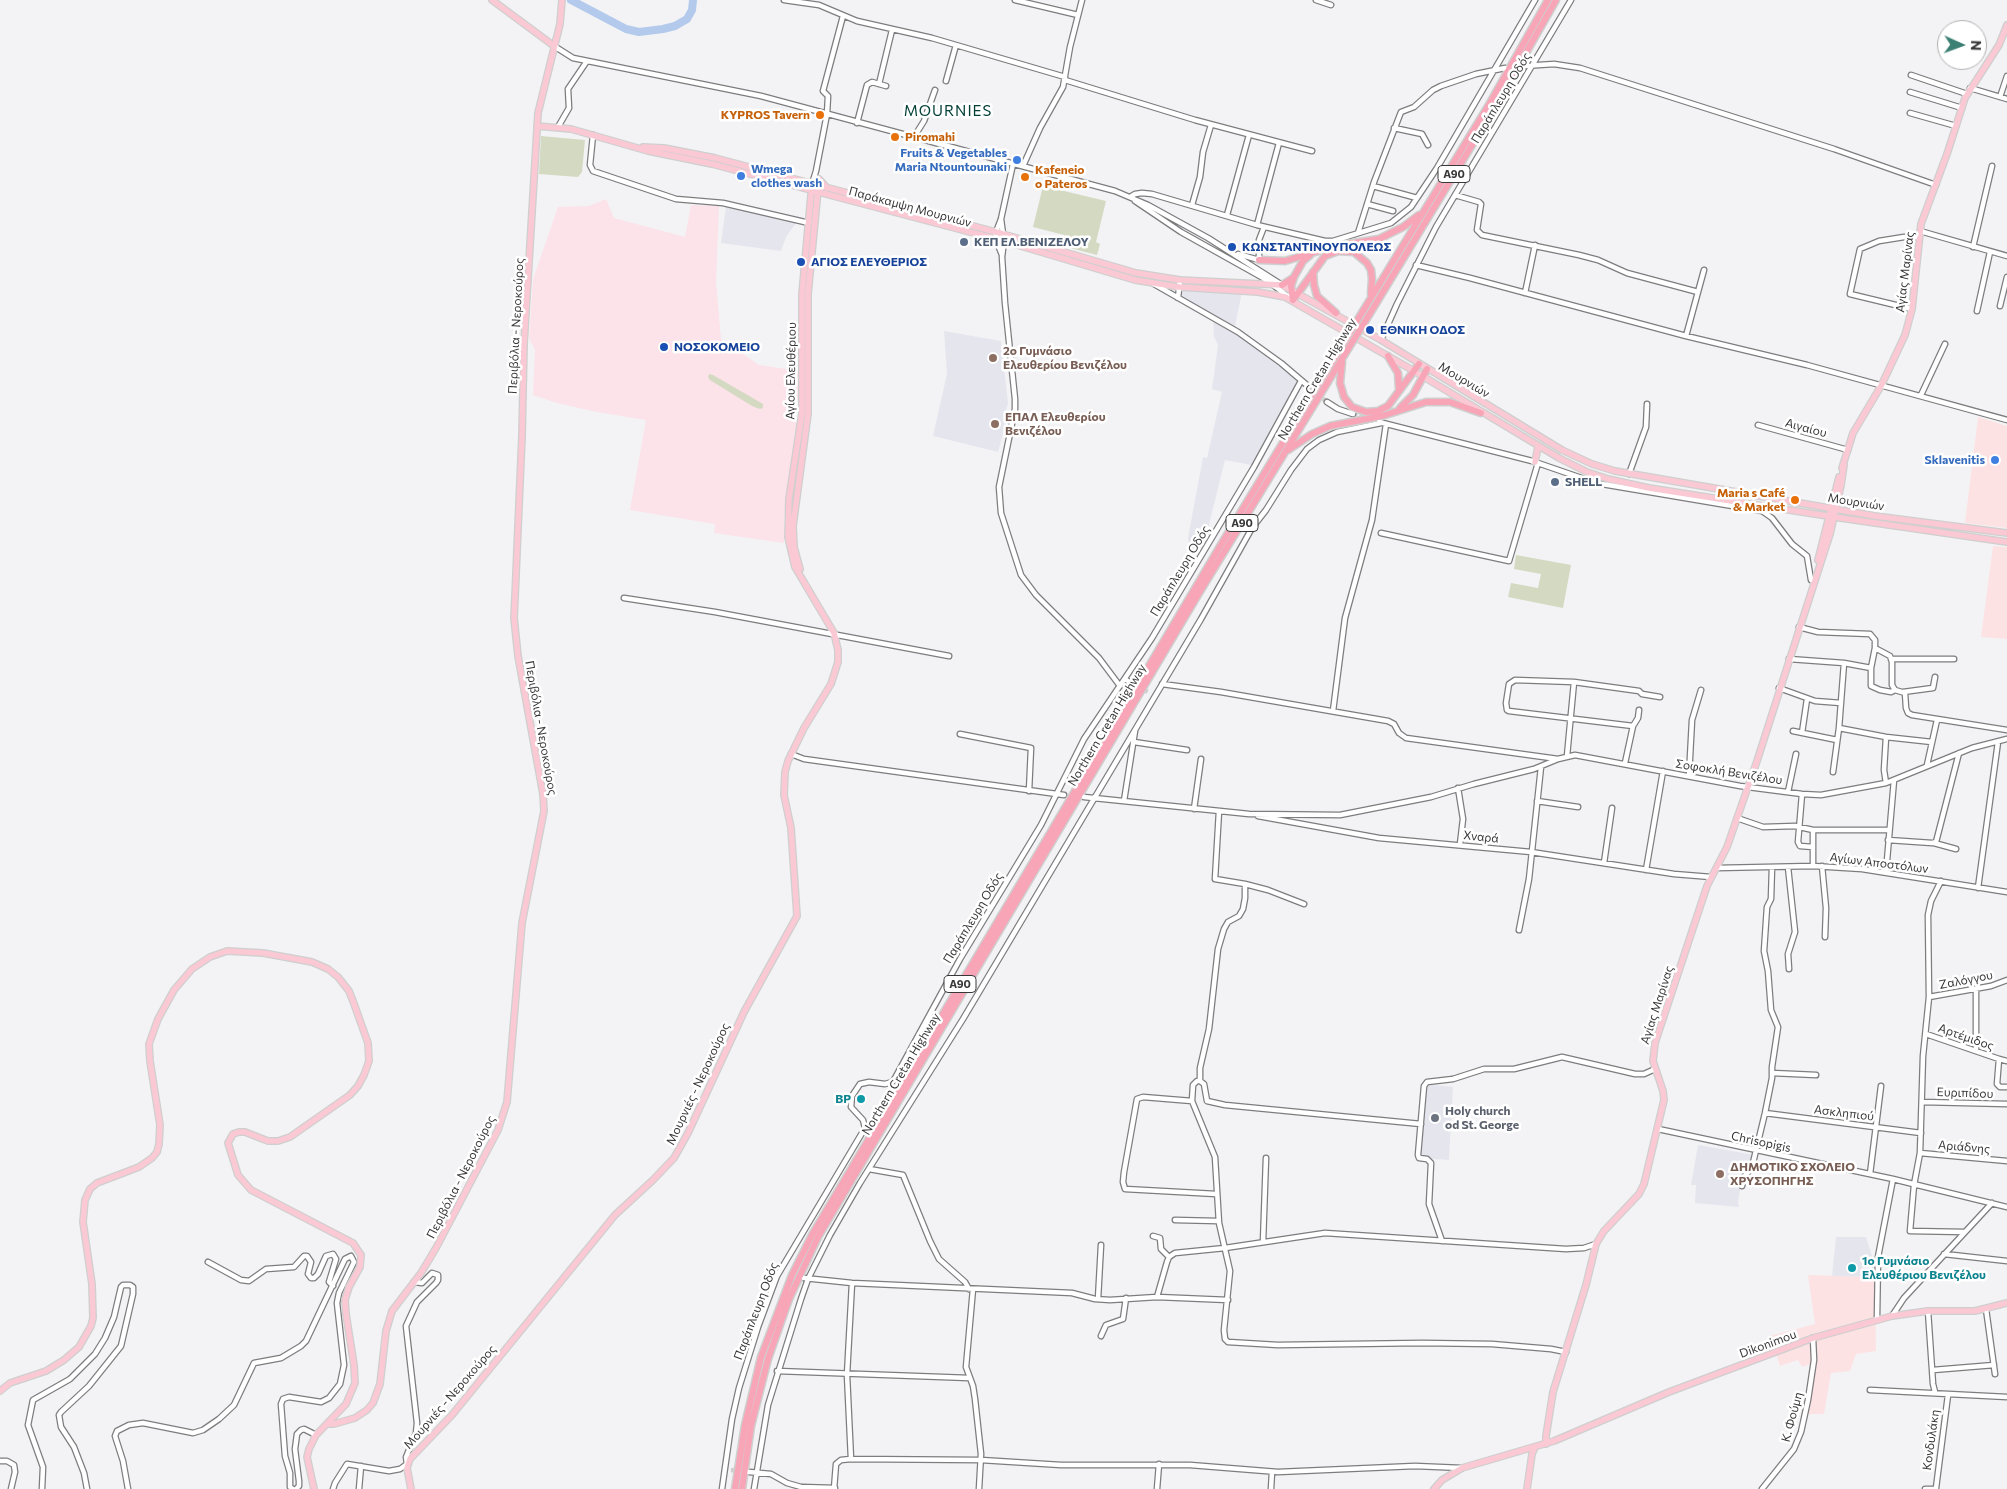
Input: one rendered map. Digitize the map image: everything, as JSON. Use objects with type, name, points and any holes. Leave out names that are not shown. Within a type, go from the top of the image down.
[{"type":"highway","name":"Northern Cretan Highway","points":[[1366,313],[1371,298],[1490,103],[1548,0]]},
{"type":"highway","name":"Northern Cretan Highway","points":[[735,1489],[740,1449],[751,1398],[774,1320],[792,1275],[812,1235],[1218,548],[1495,107],[1556,0]]},
{"type":"highway","points":[[1259,260],[1285,261],[1335,246],[1379,239],[1403,227],[1424,211]]},
{"type":"highway","points":[[1294,292],[1325,256],[1344,250],[1354,252],[1362,258],[1370,270],[1372,279],[1371,298]]},
{"type":"highway","points":[[1282,285],[1294,277],[1303,261],[1312,252]]},
{"type":"highway","points":[[1313,272],[1317,296],[1336,313]]},
{"type":"highway","points":[[1293,300],[1294,277]]},
{"type":"highway","name":"Northern Cretan Highway","points":[[742,1489],[751,1426],[766,1366],[789,1299],[815,1244],[1184,618],[1342,359],[1345,348]]},
{"type":"highway","points":[[1388,356],[1398,373],[1398,393]]},
{"type":"highway","points":[[1342,359],[1340,384],[1344,397],[1352,407],[1366,412],[1378,411],[1388,406],[1419,364]]},
{"type":"highway","points":[[1392,412],[1409,399],[1427,370]]},
{"type":"highway","points":[[1285,452],[1312,434],[1330,426],[1426,402],[1442,401],[1458,404],[1481,413]]},
{"type":"highway","points":[[890,1089],[900,1084]]},
{"type":"highway","points":[[870,1123],[871,1134]]},
{"type":"main road","points":[[492,0],[554,46]]},
{"type":"main road","name":"Περιβόλια - Νεροκούρος","points":[[327,1424],[356,1418],[368,1410],[373,1403],[381,1379],[389,1317],[440,1241],[498,1130],[506,1110],[522,923],[544,811],[543,794],[518,656],[514,618],[524,344],[537,126],[539,102],[560,24],[562,0]]},
{"type":"main road","name":"Αγίας Μαρίνας","points":[[1546,1444],[1554,1392],[1586,1285],[1596,1244],[1604,1231],[1641,1189],[1658,1130],[1664,1095],[1652,1055],[1655,1043],[1711,877],[1727,847],[1748,786],[1829,529],[1853,434],[1881,386],[1902,343],[1912,308],[1919,234],[1962,108],[1969,91],[1994,54],[2007,26]]},
{"type":"main road","name":"Παράκαμψη Μουρνιών","points":[[537,126],[558,127],[815,188],[1153,284],[1258,292],[1293,300],[1538,447]]},
{"type":"main road","points":[[816,204],[828,192],[819,179]]},
{"type":"main road","name":"Αγίου Ελευθέριου","points":[[791,754],[835,674],[838,650],[834,633],[795,567],[789,548],[787,526],[802,413],[802,294],[808,223],[815,188]]},
{"type":"main road","name":"Αγίου Ελευθέριου","points":[[804,583],[794,547],[793,526],[808,411],[808,294],[816,204],[815,188]]},
{"type":"main road","name":"Παράκαμψη Μουρνιών","points":[[828,192],[1004,234],[1136,273],[1180,280],[1282,285]]},
{"type":"main road","name":"Μουρνιών","points":[[1282,285],[1336,313],[1427,370],[1562,450],[1592,464],[1629,474],[1834,509],[2007,533]]},
{"type":"main road","points":[[1537,462],[1538,447]]},
{"type":"main road","name":"Μουρνιών","points":[[1538,447],[1587,472],[1626,483],[1832,517],[2007,542]]},
{"type":"main road","points":[[1818,506],[1830,502],[1837,495],[1842,506],[1849,511]]},
{"type":"main road","points":[[1818,514],[1829,529],[1838,522],[1847,519]]},
{"type":"main road","name":"Αγίας Μαρίνας","points":[[1809,596],[1811,580],[1829,529]]},
{"type":"main road","name":"Μουρνιές - Νεροκούρος","points":[[411,1489],[407,1464],[452,1414],[615,1215],[663,1171],[681,1145],[744,1012],[797,916],[792,828],[784,795],[785,772],[791,754]]},
{"type":"main road","points":[[0,1391],[10,1383],[46,1371],[59,1363],[79,1348],[88,1333],[93,1318],[93,1302],[83,1222],[85,1200],[90,1189],[97,1183],[106,1178],[139,1168],[152,1158],[160,1144],[160,1125],[149,1052],[151,1038],[158,1019],[174,990],[192,969],[217,954],[227,951],[246,951],[320,965],[333,973],[349,991],[368,1043],[369,1061],[362,1081],[350,1094],[330,1110],[283,1140],[268,1141],[245,1132],[239,1132],[230,1138],[228,1143],[238,1175],[251,1190],[353,1243],[361,1255],[360,1267],[345,1300],[355,1383],[346,1404],[316,1435],[309,1449],[307,1457],[314,1489]]},
{"type":"main road","name":"Dikonimou","points":[[1434,1489],[1442,1480],[1462,1468],[1546,1444],[1669,1392],[1812,1338],[1892,1316],[1928,1311],[1986,1309],[2007,1303]]},
{"type":"main road","points":[[1527,1489],[1532,1454],[1535,1447]]},
{"type":"street","points":[[784,0],[819,5],[843,16],[956,45],[1212,125],[1312,151]]},
{"type":"street","points":[[815,0],[819,5]]},
{"type":"street","points":[[1015,0],[1078,15]]},
{"type":"street","points":[[1023,166],[1040,128],[1063,87],[1082,0]]},
{"type":"street","points":[[1316,0],[1331,5]]},
{"type":"street","name":"Παράπλευρη Οδός","points":[[1130,197],[1142,193],[1152,194],[1264,227],[1325,241],[1333,241],[1374,230],[1391,223],[1403,215],[1417,198],[1461,130],[1536,0]]},
{"type":"street","name":"Παράπλευρη Οδός","points":[[1381,340],[1416,265],[1571,0]]},
{"type":"street","points":[[815,188],[816,171],[827,114],[828,96],[823,91],[843,16]]},
{"type":"street","points":[[879,84],[892,30]]},
{"type":"street","points":[[946,80],[956,45]]},
{"type":"street","points":[[554,46],[567,55],[587,61],[733,89],[1107,188],[1130,197],[1145,210],[1274,286],[1293,300]]},
{"type":"street","points":[[558,127],[569,108],[568,89],[587,61]]},
{"type":"street","points":[[1524,66],[1554,64],[1580,68],[1936,185]]},
{"type":"street","points":[[1358,233],[1373,186],[1402,110],[1417,106],[1433,90],[1476,74],[1496,68],[1505,68]]},
{"type":"street","points":[[1911,75],[2007,99]]},
{"type":"street","points":[[2000,97],[2007,76]]},
{"type":"street","points":[[857,123],[867,86],[872,82],[886,86]]},
{"type":"street","points":[[914,138],[924,121],[935,90]]},
{"type":"street","points":[[1910,92],[1962,108]]},
{"type":"street","points":[[1910,113],[1956,126]]},
{"type":"street","points":[[1192,205],[1200,177],[1203,152],[1212,125]]},
{"type":"street","points":[[1394,128],[1422,134],[1428,144]]},
{"type":"street","points":[[593,135],[590,165],[593,171],[676,199],[722,203],[808,223]]},
{"type":"street","points":[[1227,215],[1250,135]]},
{"type":"street","points":[[1257,225],[1279,143]]},
{"type":"street","points":[[1002,257],[996,240],[996,232],[1001,219],[1013,164]]},
{"type":"street","points":[[1973,247],[1992,166]]},
{"type":"street","points":[[815,188],[819,179],[816,171]]},
{"type":"street","points":[[1373,186],[1417,198]]},
{"type":"street","points":[[1455,196],[1481,204],[1476,226],[1479,232],[1489,237],[1588,257],[1627,273],[1698,292]]},
{"type":"street","name":"Μουρνιών","points":[[1130,197],[1233,252],[1282,285]]},
{"type":"street","points":[[1367,204],[1394,211]]},
{"type":"street","points":[[1001,219],[1004,234],[1002,257],[1005,302],[1015,399],[999,487],[1001,513],[1014,560],[1028,586],[1094,653],[1120,686]]},
{"type":"street","points":[[1233,252],[1259,260],[1259,240],[1264,227]]},
{"type":"street","points":[[1912,308],[1850,294],[1860,249],[1879,242],[1919,234],[2007,256]]},
{"type":"street","points":[[1525,292],[1535,245]]},
{"type":"street","points":[[1977,311],[1990,252]]},
{"type":"street","points":[[1416,265],[1525,292],[1686,336],[1807,365],[2007,420]]},
{"type":"street","points":[[1686,336],[1704,270]]},
{"type":"street","points":[[2000,306],[2007,277]]},
{"type":"street","points":[[1178,298],[1180,280]]},
{"type":"street","points":[[1153,284],[1238,332],[1268,353],[1308,386]]},
{"type":"street","points":[[1921,396],[1944,344]]},
{"type":"street","name":"Παράπλευρη Οδός","points":[[722,1489],[739,1388],[758,1327],[777,1276],[863,1134],[865,1123],[851,1106],[850,1101],[855,1090],[864,1083],[885,1084],[892,1082],[895,1078],[960,960],[1041,825],[1084,739],[1152,638],[1242,487],[1301,380]]},
{"type":"street","points":[[1327,402],[1338,409],[1354,414]]},
{"type":"street","points":[[1629,474],[1646,427],[1647,404]]},
{"type":"street","points":[[1332,711],[1344,618],[1372,520],[1381,423]]},
{"type":"street","points":[[754,1489],[768,1405],[806,1278],[868,1169],[964,1018],[1095,798],[1252,528],[1307,449],[1319,440],[1337,432],[1381,423],[1537,462],[1587,481],[1762,511],[1772,518],[1792,544],[1807,556],[1811,580]]},
{"type":"street","name":"Αιγαίου","points":[[1758,425],[1848,450]]},
{"type":"street","points":[[1381,533],[1508,561],[1537,462]]},
{"type":"street","points":[[624,598],[669,603],[948,656]]},
{"type":"street","points":[[1799,627],[1818,632],[1867,634],[1873,637],[1875,648],[1871,668],[1871,684],[1873,688],[1890,692],[1895,690],[1904,692],[1933,688],[1935,677]]},
{"type":"street","points":[[1875,648],[1886,652],[1891,659],[1892,685],[1895,690]]},
{"type":"street","points":[[1789,658],[1844,663],[1871,668]]},
{"type":"street","points":[[1891,659],[1954,659]]},
{"type":"street","points":[[1833,772],[1844,663]]},
{"type":"street","points":[[1125,679],[1132,684]]},
{"type":"street","points":[[1633,726],[1509,712],[1506,703],[1509,684],[1515,680],[1574,682],[1638,691],[1642,694],[1660,697]]},
{"type":"street","points":[[1567,756],[1574,682]]},
{"type":"street","points":[[1162,684],[1392,722],[1400,735],[1406,738],[1558,758]]},
{"type":"street","points":[[1779,688],[1807,699],[1841,703]]},
{"type":"street","points":[[1688,776],[1692,720],[1701,690]]},
{"type":"street","points":[[1148,692],[1155,695]]},
{"type":"street","points":[[1904,692],[1906,694],[1908,713],[1937,720],[2007,730]]},
{"type":"street","points":[[1802,733],[1807,699]]},
{"type":"street","points":[[1625,763],[1633,726],[1638,718],[1639,710]]},
{"type":"street","points":[[1928,765],[1937,720]]},
{"type":"street","points":[[1124,801],[1136,727]]},
{"type":"street","points":[[1838,728],[1886,737],[1932,742]]},
{"type":"street","points":[[1793,731],[1837,740]]},
{"type":"street","points":[[960,734],[1030,748],[1029,791]]},
{"type":"street","points":[[1886,737],[1884,770],[1886,783]]},
{"type":"street","name":"Σοφοκλή Βενιζέλου","points":[[1446,792],[1542,767],[1558,758],[1575,755],[1748,786],[1802,794],[1829,794],[1886,783],[1959,753],[2007,740]]},
{"type":"street","points":[[1134,742],[1187,750]]},
{"type":"street","points":[[1978,888],[1998,742]]},
{"type":"street","points":[[1934,843],[1937,841],[1959,753]]},
{"type":"street","points":[[791,754],[804,759],[1064,795]]},
{"type":"street","points":[[1788,792],[1796,754]]},
{"type":"street","points":[[1194,809],[1201,759]]},
{"type":"street","points":[[1520,930],[1528,886],[1542,767]]},
{"type":"street","points":[[1646,870],[1664,771]]},
{"type":"street","points":[[1886,872],[1894,780]]},
{"type":"street","points":[[1458,788],[1463,819],[1460,844]]},
{"type":"street","name":"Χναρά","points":[[1249,814],[1346,815],[1446,792]]},
{"type":"street","points":[[1802,794],[1798,844],[1800,846],[1813,846]]},
{"type":"street","name":"Χναρά","points":[[1084,797],[1249,814],[1379,838],[1531,852],[1646,870],[1711,877]]},
{"type":"street","points":[[1537,801],[1578,807]]},
{"type":"street","points":[[1604,863],[1612,808]]},
{"type":"street","points":[[1219,811],[1215,879],[1268,890],[1304,904]]},
{"type":"street","points":[[1737,818],[1763,827],[1798,827],[1813,830],[1889,830]]},
{"type":"street","points":[[1813,830],[1813,866]]},
{"type":"street","points":[[1888,840],[1934,843],[1956,850]]},
{"type":"street","points":[[1822,866],[1826,908],[1825,938]]},
{"type":"street","name":"Αγίων Αποστόλων","points":[[1717,868],[1822,866],[1886,872],[2007,892]]},
{"type":"street","points":[[1742,1186],[1744,1177],[1752,1167],[1765,1113],[1778,1026],[1771,1010],[1764,945],[1767,907],[1771,899],[1772,867]]},
{"type":"street","points":[[1788,867],[1795,932],[1788,954],[1788,969]]},
{"type":"street","points":[[1941,881],[1931,901],[1928,915],[1929,997],[1920,1154],[1914,1185],[1910,1231],[1965,1232]]},
{"type":"street","points":[[1245,884],[1243,909],[1239,916],[1228,922],[1218,949],[1209,1028],[1200,1068],[1200,1081],[1204,1084],[1207,1101],[1225,1105],[1421,1124]]},
{"type":"street","name":"Ζαλόγγου","points":[[1929,997],[1996,985],[2007,980]]},
{"type":"street","points":[[1976,988],[1976,1050]]},
{"type":"street","name":"Αρτέμιδος","points":[[1926,1034],[2007,1061]]},
{"type":"street","points":[[1442,1240],[1429,1204],[1431,1163],[1427,1159],[1419,1158],[1418,1155],[1424,1086],[1430,1081],[1452,1080],[1484,1069],[1519,1068],[1562,1057],[1635,1074],[1644,1074],[1655,1069]]},
{"type":"street","points":[[2000,1059],[1997,1084],[1998,1086],[2007,1087]]},
{"type":"street","points":[[1772,1074],[1816,1075]]},
{"type":"street","points":[[1200,1081],[1197,1081],[1194,1085],[1192,1101],[1215,1156],[1218,1221],[1230,1271],[1224,1330],[1225,1339],[1228,1342],[1287,1346],[1422,1343],[1492,1344],[1566,1352]]},
{"type":"street","points":[[1870,1174],[1881,1086]]},
{"type":"street","points":[[1192,1101],[1142,1097],[1136,1100],[1123,1186],[1127,1190],[1216,1194]]},
{"type":"street","name":"Ευριπίδου","points":[[1922,1102],[2007,1104]]},
{"type":"street","name":"Ασκληπιού","points":[[1765,1113],[1921,1133]]},
{"type":"street","name":"Chrisopigis","points":[[1658,1130],[1893,1179],[2007,1207]]},
{"type":"street","name":"Αριάδνης","points":[[1920,1154],[2007,1161]]},
{"type":"street","points":[[1263,1242],[1266,1158]]},
{"type":"street","points":[[868,1169],[903,1175],[939,1259],[971,1289],[966,1367],[976,1399],[981,1460],[979,1489]]},
{"type":"street","points":[[1877,1320],[1878,1257],[1893,1179]]},
{"type":"street","points":[[1892,1316],[1904,1298],[1992,1203]]},
{"type":"street","points":[[1175,1220],[1218,1221]]},
{"type":"street","points":[[1157,1296],[1169,1257],[1179,1252],[1225,1248],[1324,1233],[1575,1249],[1596,1244]]},
{"type":"street","points":[[1153,1236],[1160,1238],[1161,1249],[1169,1257]]},
{"type":"street","points":[[1098,1299],[1101,1245]]},
{"type":"street","points":[[208,1262],[240,1280],[249,1281],[266,1269],[294,1267],[304,1256],[307,1256],[311,1262],[308,1274],[311,1278],[314,1278],[318,1274],[326,1256],[333,1254],[336,1259],[329,1282],[333,1286]]},
{"type":"street","points":[[1944,1254],[2007,1261]]},
{"type":"street","points":[[128,1489],[121,1452],[115,1436],[117,1431],[139,1423],[190,1434],[203,1430],[234,1405],[254,1363],[281,1358],[306,1341],[345,1259],[352,1256],[354,1262],[339,1294],[337,1303],[344,1365],[340,1384],[329,1398],[321,1402],[289,1396],[283,1399],[281,1404],[285,1456],[290,1473],[290,1487],[294,1489],[299,1486],[295,1449],[297,1434],[304,1429],[316,1435]]},
{"type":"street","points":[[333,1489],[335,1482],[347,1464],[389,1471],[400,1469],[407,1464],[406,1457],[416,1433],[417,1423],[406,1326],[417,1302],[436,1283],[438,1275],[432,1273],[422,1283],[414,1282]]},
{"type":"street","points":[[777,1276],[784,1277]]},
{"type":"street","points":[[806,1278],[852,1283],[1072,1293],[1098,1299],[1115,1300],[1157,1296],[1228,1300]]},
{"type":"street","points":[[850,1460],[847,1375],[852,1283]]},
{"type":"street","points":[[42,1489],[43,1467],[28,1425],[33,1400],[70,1379],[95,1354],[111,1326],[121,1287],[123,1285],[130,1285],[133,1294],[121,1346],[89,1386],[59,1415],[61,1427],[74,1447],[84,1473],[87,1489]]},
{"type":"street","points":[[1101,1336],[1106,1325],[1120,1322],[1122,1319],[1126,1298]]},
{"type":"street","points":[[1986,1309],[1995,1374]]},
{"type":"street","points":[[1928,1311],[1935,1392]]},
{"type":"street","name":"Κ. Φούμη","points":[[1762,1489],[1794,1449],[1802,1432],[1814,1360],[1812,1338]]},
{"type":"street","points":[[1933,1370],[1994,1365]]},
{"type":"street","points":[[777,1370],[847,1375],[969,1378]]},
{"type":"street","points":[[1870,1390],[1935,1392],[1948,1395],[2007,1398]]},
{"type":"street","name":"Κονδυλάκη","points":[[1936,1489],[1948,1395]]},
{"type":"street","points":[[749,1472],[771,1474],[801,1488],[834,1488],[836,1464],[840,1460],[981,1460],[1060,1465],[1158,1464],[1272,1472],[1415,1466],[1462,1468]]},
{"type":"street","points":[[0,1461],[7,1461],[14,1466],[16,1472],[11,1489]]},
{"type":"street","points":[[1157,1489],[1158,1464]]},
{"type":"street","points":[[359,1489],[361,1466]]},
{"type":"street","points":[[725,1468],[731,1470]]},
{"type":"street","points":[[1271,1489],[1272,1472]]},
{"type":"street","points":[[1925,1489],[1936,1489]]},
{"type":"shaded area","points":[[606,199],[614,218],[685,237],[691,205],[719,206],[716,282],[721,339],[759,365],[800,371],[798,400],[787,404],[785,417],[796,422],[798,427],[784,518],[784,543],[714,533],[715,524],[630,510],[646,420],[597,412],[557,403],[533,395],[535,350],[529,338],[533,279],[558,207],[589,206]]},
{"type":"shaded area","points":[[726,207],[796,223],[786,237],[781,251],[721,243]]},
{"type":"shaded area","points":[[1183,289],[1242,292],[1234,331],[1282,366],[1298,381],[1251,465],[1225,460],[1206,537],[1191,558],[1188,538],[1203,457],[1207,458],[1222,392],[1212,389],[1218,345],[1214,337],[1213,315],[1184,297],[1182,295]]},
{"type":"shaded area","points":[[944,331],[1001,341],[1008,403],[1003,421],[1006,422],[998,452],[933,436],[947,374]]},
{"type":"shaded area","points":[[1978,417],[2007,426],[2007,528],[1965,523]]},
{"type":"shaded area","points":[[1993,546],[2007,547],[2007,639],[1981,637]]},
{"type":"shaded area","points":[[1425,1084],[1453,1087],[1449,1160],[1419,1158]]},
{"type":"shaded area","name":"ΔΗΜΟΤΙΚΟ ΣΧΟΛΕΙΟ ΧΡΥΣΟΠΗΓΗΣ","points":[[1698,1145],[1754,1155],[1750,1169],[1742,1179],[1738,1202],[1739,1207],[1695,1203],[1696,1185],[1691,1185]]},
{"type":"shaded area","points":[[1836,1237],[1866,1237],[1873,1259],[1875,1277],[1832,1276]]},
{"type":"shaded area","points":[[1808,1275],[1875,1277],[1876,1351],[1856,1354],[1850,1371],[1831,1373],[1824,1414],[1806,1414],[1813,1363],[1802,1367],[1798,1360],[1780,1366],[1770,1336],[1815,1324]]},
{"type":"green space","points":[[541,136],[585,140],[582,172],[578,177],[539,174]]},
{"type":"green space","points":[[1043,186],[1106,201],[1096,242],[1100,244],[1097,255],[1066,247],[1068,236],[1033,227]]},
{"type":"green space","points":[[709,374],[763,404],[763,408],[760,409],[752,406],[710,380]]},
{"type":"green space","points":[[1516,555],[1571,565],[1563,608],[1508,597],[1511,583],[1538,588],[1541,574],[1514,569]]},
{"type":"waterway","points":[[571,0],[626,29],[639,32],[675,26],[687,19],[692,10],[693,0]]},
{"type":"tunnel","points":[[1308,386],[1327,402]]},
{"type":"tunnel","points":[[1353,414],[1377,421]]},
{"type":"tunnel","points":[[1132,684],[1148,692]]},
{"type":"tunnel","points":[[731,1470],[740,1471]]},
{"type":"place","name":"KYPROS Tavern","points":[[820,115]]},
{"type":"place","name":"Piromahi","points":[[895,137]]},
{"type":"place","name":"Fruits & Vegetables Maria Ntountounaki","points":[[1017,160]]},
{"type":"place","name":"Wmega clothes wash","points":[[741,176]]},
{"type":"place","name":"Kafeneio o Pateros","points":[[1025,177]]},
{"type":"place","name":"ΚΕΠ ΕΛ.ΒΕΝΙΖΕΛΟΥ","points":[[964,242]]},
{"type":"place","name":"ΚΩΝΣΤΑΝΤΙΝΟΥΠΟΛΕΩΣ","points":[[1232,247]]},
{"type":"place","name":"ΑΓΙΟΣ ΕΛΕΥΘΕΡΙΟΣ","points":[[801,262]]},
{"type":"place","name":"ΕΘΝΙΚΗ ΟΔΟΣ","points":[[1370,330]]},
{"type":"place","name":"ΝΟΣΟΚΟΜΕΙΟ","points":[[664,347]]},
{"type":"place","name":"2ο Γυμνάσιο Ελευθερίου Βενιζέλου","points":[[993,358]]},
{"type":"place","name":"ΕΠΑΛ Ελευθερίου Βενιζέλου","points":[[995,424]]},
{"type":"place","name":"Sklavenitis","points":[[1995,460]]},
{"type":"place","name":"SHELL","points":[[1555,482]]},
{"type":"place","name":"Maria s Café & Market","points":[[1795,500]]},
{"type":"place","name":"BP","points":[[861,1099]]},
{"type":"place","name":"Holy church od St. George","points":[[1435,1118]]},
{"type":"place","name":"ΔΗΜΟΤΙΚΟ ΣΧΟΛΕΙΟ ΧΡΥΣΟΠΗΓΗΣ","points":[[1720,1174]]},
{"type":"place","name":"1ο Γυμνάσιο Ελευθέριου Βενιζέλου","points":[[1852,1268]]},
{"type":"district","name":"MOURNIES","points":[[948,111]]}]
